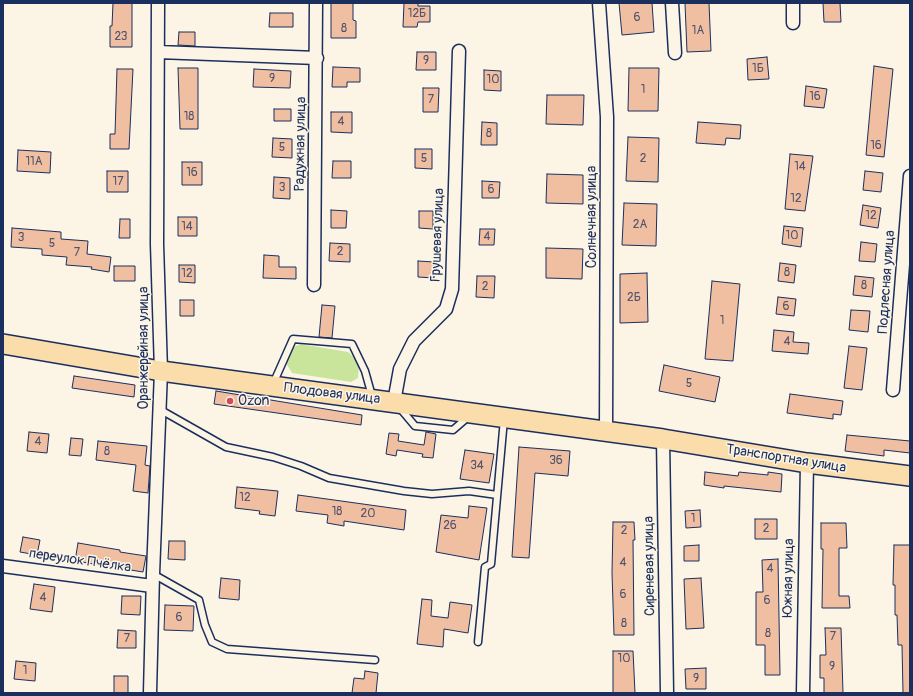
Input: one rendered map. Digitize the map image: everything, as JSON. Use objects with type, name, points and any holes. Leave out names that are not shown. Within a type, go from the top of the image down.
[{"type":"main road","name":"Плодовая улица","points":[[3,344],[161,371],[663,439]]},
{"type":"main road","name":"Транспортная улица","points":[[663,439],[807,463],[910,476]]},
{"type":"street","name":"Оранжерейная улица","points":[[150,693],[152,580],[161,371],[157,244],[158,3]]},
{"type":"street","name":"Радужная улица","points":[[314,285],[317,58],[316,3]]},
{"type":"street","name":"Солнечная улица","points":[[599,3],[607,117],[606,432]]},
{"type":"street","points":[[672,3],[675,52]]},
{"type":"street","points":[[793,3],[793,23]]},
{"type":"street","name":"Грушевая улица","points":[[394,402],[400,369],[414,341],[446,309],[452,289],[459,51]]},
{"type":"street","points":[[158,52],[317,58]]},
{"type":"street","name":"Подлесная улица","points":[[893,390],[910,176]]},
{"type":"street","name":"Сиреневая улица","points":[[663,439],[667,693]]},
{"type":"street","name":"Южная улица","points":[[803,693],[807,463]]},
{"type":"street","name":"переулок Пчёлка","points":[[3,566],[152,580]]},
{"type":"lane","points":[[272,386],[293,339],[352,344],[365,371],[373,400]]},
{"type":"lane","points":[[159,409],[226,447],[273,457],[301,466],[329,478],[411,492],[432,494],[469,491],[497,495]]},
{"type":"lane","points":[[478,642],[485,567],[491,564],[504,417]]},
{"type":"lane","points":[[152,580],[199,600],[205,625],[212,642],[228,649],[374,660]]},
{"type":"green space","points":[[300,344],[348,352],[356,359],[359,365],[358,378],[351,382],[292,373],[286,363],[290,349]]},
{"type":"building","points":[[113,3],[132,3],[132,47],[110,47],[110,26],[112,26]]},
{"type":"building","points":[[331,3],[353,3],[353,20],[356,21],[356,38],[331,38]]},
{"type":"building","points":[[404,3],[418,3],[418,6],[430,6],[430,22],[418,22],[417,27],[403,27]]},
{"type":"building","points":[[619,3],[652,3],[654,32],[622,35]]},
{"type":"building","points":[[685,3],[709,3],[711,51],[687,52]]},
{"type":"building","points":[[823,3],[840,3],[841,22],[824,22]]},
{"type":"building","points":[[270,13],[293,13],[293,27],[269,27]]},
{"type":"building","points":[[179,32],[195,32],[195,46],[178,45]]},
{"type":"building","points":[[417,52],[436,52],[436,70],[416,70]]},
{"type":"building","points":[[767,57],[769,79],[748,80],[747,59]]},
{"type":"building","points":[[874,66],[893,69],[884,157],[866,155]]},
{"type":"building","points":[[333,67],[360,68],[360,82],[347,82],[347,87],[332,87]]},
{"type":"building","points":[[178,68],[198,68],[198,129],[180,129]]},
{"type":"building","points":[[629,68],[659,68],[658,111],[628,111]]},
{"type":"building","points":[[117,69],[133,69],[129,149],[110,149],[110,134],[115,134]]},
{"type":"building","points":[[254,69],[291,71],[290,88],[253,87]]},
{"type":"building","points":[[484,70],[501,71],[501,91],[484,90]]},
{"type":"building","points":[[806,86],[827,89],[824,108],[804,106]]},
{"type":"building","points":[[423,88],[439,88],[438,112],[423,112]]},
{"type":"building","points":[[547,95],[584,95],[583,125],[546,124]]},
{"type":"building","points":[[274,109],[291,109],[291,121],[274,121]]},
{"type":"building","points":[[331,112],[352,112],[352,133],[331,132]]},
{"type":"building","points":[[482,122],[497,123],[497,145],[481,145]]},
{"type":"building","points":[[698,122],[741,125],[740,139],[726,138],[725,145],[696,143]]},
{"type":"building","points":[[628,137],[659,138],[658,182],[626,181]]},
{"type":"building","points":[[273,138],[292,139],[292,158],[272,157]]},
{"type":"building","points":[[415,149],[432,149],[432,169],[415,168]]},
{"type":"building","points":[[18,150],[51,152],[50,173],[17,171]]},
{"type":"building","points":[[790,154],[813,156],[805,211],[785,209]]},
{"type":"building","points":[[333,161],[351,161],[351,178],[332,178]]},
{"type":"building","points":[[182,162],[202,162],[202,185],[182,185]]},
{"type":"building","points":[[107,171],[128,171],[128,192],[107,192]]},
{"type":"building","points":[[865,171],[883,173],[881,192],[863,190]]},
{"type":"building","points":[[547,174],[583,175],[583,204],[546,203]]},
{"type":"building","points":[[274,177],[290,178],[290,199],[273,198]]},
{"type":"building","points":[[482,181],[500,182],[499,198],[482,198]]},
{"type":"building","points":[[624,203],[657,204],[656,246],[622,245]]},
{"type":"building","points":[[863,205],[881,208],[878,228],[860,225]]},
{"type":"building","points":[[331,210],[347,211],[346,228],[331,228]]},
{"type":"building","points":[[419,211],[433,211],[433,229],[419,228]]},
{"type":"building","points":[[178,217],[197,217],[197,236],[178,236]]},
{"type":"building","points":[[120,219],[130,219],[130,238],[119,238]]},
{"type":"building","points":[[784,226],[803,228],[801,247],[782,244]]},
{"type":"building","points":[[12,228],[61,232],[61,239],[88,241],[87,254],[111,257],[109,272],[91,269],[92,267],[66,265],[67,257],[42,255],[42,249],[11,247]]},
{"type":"building","points":[[480,229],[495,229],[494,245],[479,245]]},
{"type":"building","points":[[861,242],[877,244],[875,262],[859,261]]},
{"type":"building","points":[[330,243],[350,244],[350,262],[329,261]]},
{"type":"building","points":[[546,248],[583,249],[582,279],[546,278]]},
{"type":"building","points":[[264,255],[279,256],[279,267],[296,267],[296,279],[263,278]]},
{"type":"building","points":[[418,261],[434,262],[434,278],[418,277]]},
{"type":"building","points":[[780,263],[796,265],[794,283],[778,281]]},
{"type":"building","points":[[179,265],[195,265],[195,283],[179,282]]},
{"type":"building","points":[[114,266],[135,266],[135,281],[114,281]]},
{"type":"building","points":[[647,273],[648,322],[620,323],[620,274]]},
{"type":"building","points":[[477,276],[495,276],[494,298],[476,297]]},
{"type":"building","points":[[855,276],[874,278],[872,297],[853,295]]},
{"type":"building","points":[[712,281],[740,284],[733,361],[705,359]]},
{"type":"building","points":[[778,297],[796,299],[794,316],[776,314]]},
{"type":"building","points":[[180,300],[194,300],[194,316],[180,316]]},
{"type":"building","points":[[322,305],[335,306],[332,338],[319,337]]},
{"type":"building","points":[[851,310],[870,311],[868,332],[849,330]]},
{"type":"building","points":[[774,330],[794,332],[793,342],[809,343],[808,354],[772,351]]},
{"type":"building","points":[[849,346],[867,348],[862,390],[844,388]]},
{"type":"building","points":[[664,365],[720,377],[715,402],[659,391]]},
{"type":"building","points":[[74,376],[135,385],[134,397],[72,388]]},
{"type":"building","points":[[216,391],[362,415],[361,425],[214,404]]},
{"type":"building","points":[[790,394],[843,401],[841,415],[833,414],[833,419],[787,413]]},
{"type":"building","points":[[29,432],[49,434],[47,453],[27,451]]},
{"type":"building","points":[[426,432],[436,434],[433,458],[422,457],[423,454],[397,450],[396,456],[386,454],[389,433],[399,434],[398,441],[424,445]]},
{"type":"building","points":[[847,435],[910,441],[910,453],[884,450],[884,456],[845,451]]},
{"type":"building","points":[[71,438],[83,439],[81,456],[69,455]]},
{"type":"building","points":[[98,441],[147,446],[145,465],[150,466],[148,493],[133,491],[136,465],[96,460]]},
{"type":"building","points":[[519,447],[570,451],[568,476],[535,473],[529,558],[512,557]]},
{"type":"building","points":[[465,450],[494,454],[489,483],[460,479]]},
{"type":"building","points":[[705,472],[738,476],[739,472],[768,475],[768,472],[782,474],[781,492],[704,485]]},
{"type":"building","points":[[237,487],[278,491],[275,516],[259,514],[260,511],[235,508]]},
{"type":"building","points":[[298,495],[406,510],[404,530],[344,521],[344,526],[327,523],[328,515],[296,511]]},
{"type":"building","points":[[469,506],[487,508],[479,560],[436,552],[441,515],[468,518]]},
{"type":"building","points":[[700,510],[701,527],[686,528],[685,511]]},
{"type":"building","points":[[755,519],[777,519],[777,539],[755,539]]},
{"type":"building","points":[[613,522],[634,522],[634,635],[614,635],[612,573]]},
{"type":"building","points":[[821,523],[846,523],[847,548],[839,548],[839,596],[849,596],[850,608],[822,608],[823,549],[821,549]]},
{"type":"building","points":[[23,537],[40,540],[37,555],[20,552]]},
{"type":"building","points":[[169,541],[185,541],[185,560],[168,559]]},
{"type":"building","points":[[78,543],[146,556],[143,572],[75,561]]},
{"type":"building","points":[[699,545],[699,561],[684,561],[684,546]]},
{"type":"building","points":[[894,545],[910,545],[910,693],[903,693],[902,645],[898,645],[897,615],[895,615],[895,585],[893,585]]},
{"type":"building","points":[[778,559],[780,675],[765,675],[765,645],[756,645],[756,592],[763,592],[762,560]]},
{"type":"building","points":[[221,578],[240,580],[239,600],[219,598]]},
{"type":"building","points":[[701,578],[704,628],[686,629],[684,579]]},
{"type":"building","points":[[34,584],[55,587],[52,612],[30,609]]},
{"type":"building","points":[[122,596],[141,596],[140,615],[121,614]]},
{"type":"building","points":[[422,599],[432,600],[431,616],[448,618],[450,602],[472,605],[468,633],[444,629],[443,647],[417,644]]},
{"type":"building","points":[[165,605],[194,606],[193,631],[164,630]]},
{"type":"building","points":[[825,628],[841,628],[843,693],[824,693],[824,678],[820,678],[820,655],[826,655]]},
{"type":"building","points":[[118,630],[136,631],[136,648],[117,648]]},
{"type":"building","points":[[613,651],[633,651],[635,693],[613,693]]},
{"type":"building","points":[[16,661],[36,663],[35,681],[14,679]]},
{"type":"building","points":[[706,668],[706,689],[686,689],[685,669]]},
{"type":"building","points":[[365,671],[378,673],[376,693],[352,693],[354,678],[364,679]]},
{"type":"building","points":[[114,676],[128,676],[128,693],[114,693]]},
{"type":"place","name":"Ozon","points":[[230,401]]}]
